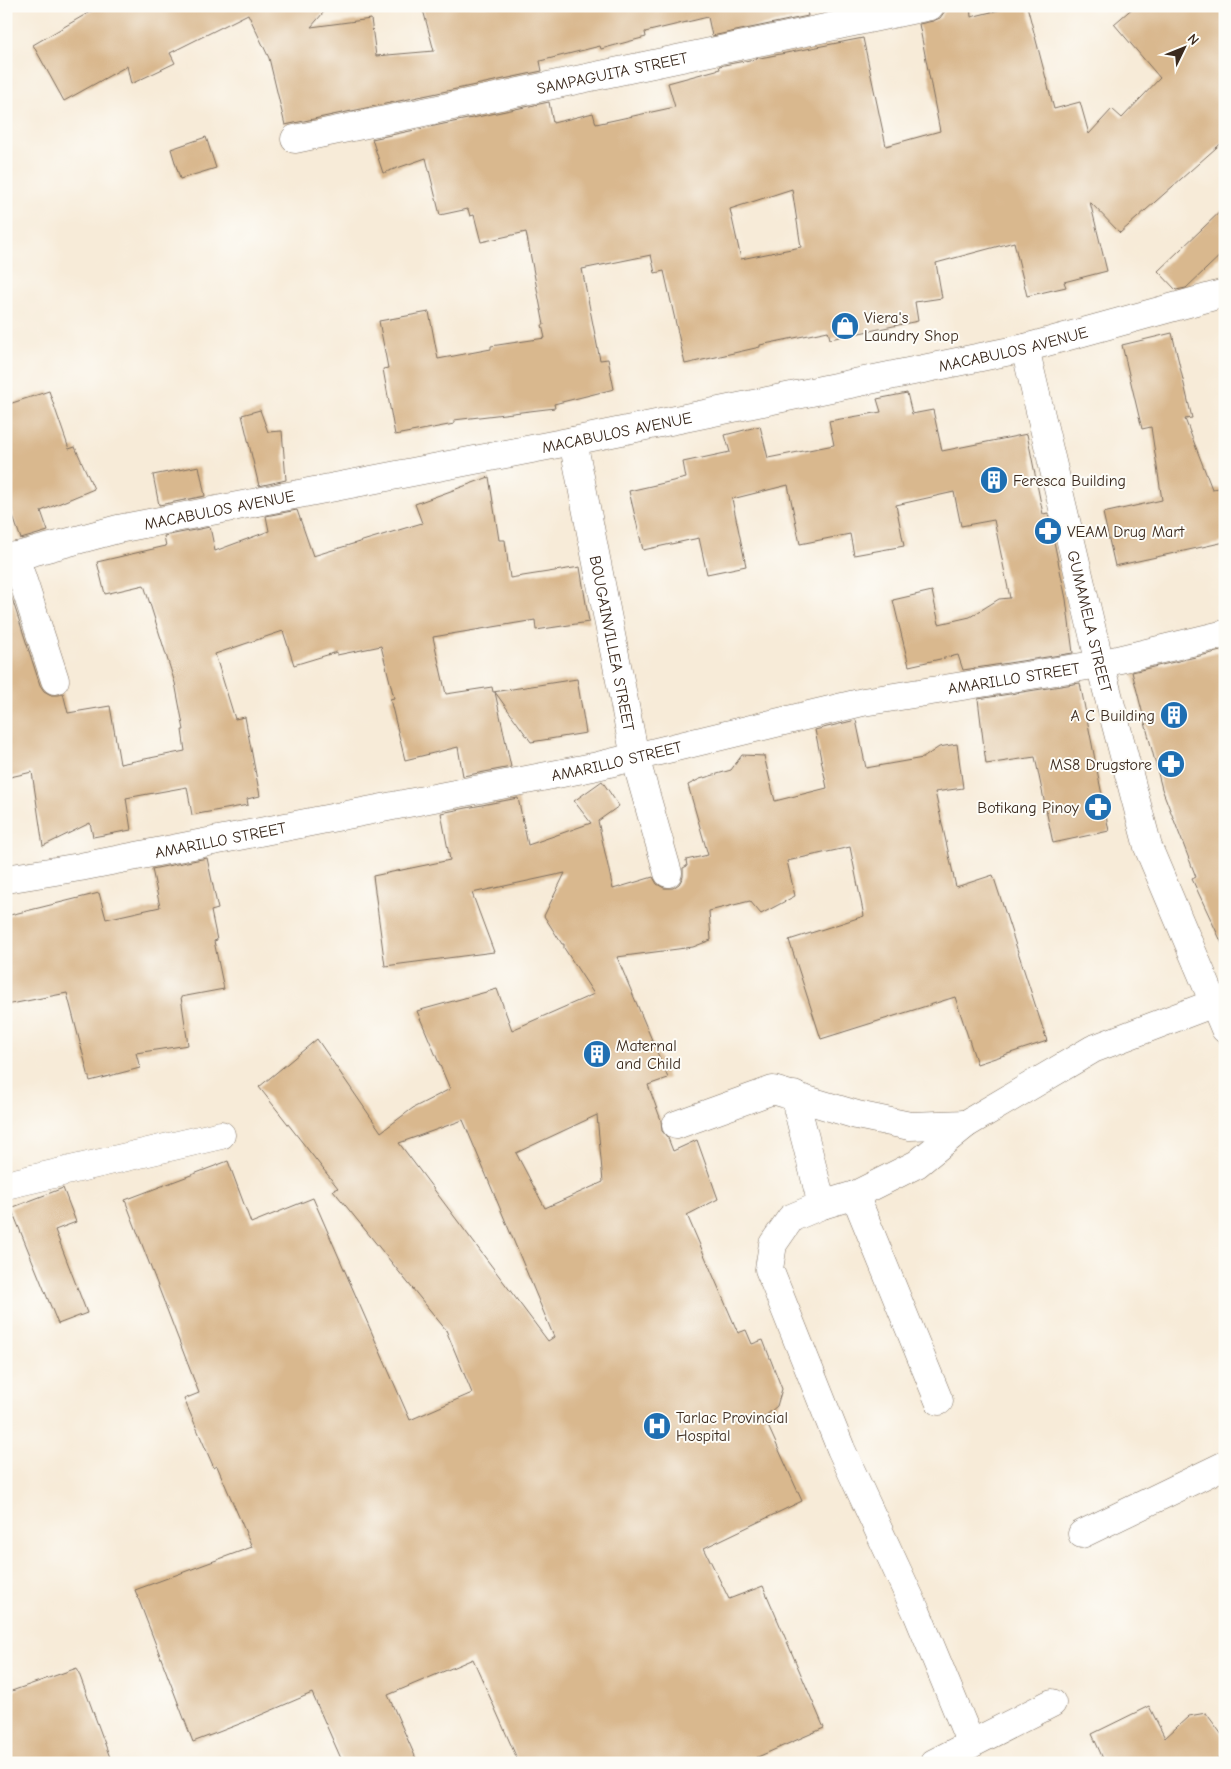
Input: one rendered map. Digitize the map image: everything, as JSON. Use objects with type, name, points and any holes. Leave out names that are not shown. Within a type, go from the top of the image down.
[{"type":"street","name":"SAMPAGUITA STREET","points":[[295,139],[930,6]]},
{"type":"street","name":"MACABULOS AVENUE","points":[[11,557],[118,529],[573,441],[1025,348],[1225,293]]},
{"type":"street","name":"GUMAMELA STREET","points":[[1025,348],[1100,664],[1148,847],[1219,1001],[1225,1029]]},
{"type":"street","name":"BOUGAINVILLEA STREET","points":[[573,441],[635,756],[668,873]]},
{"type":"street","points":[[11,557],[55,680]]},
{"type":"street","name":"AMARILLO STREET","points":[[6,879],[119,860],[593,767],[862,702],[1100,664],[1225,634]]},
{"type":"street","points":[[972,1744],[917,1614],[841,1449],[769,1269],[772,1244],[791,1218],[855,1194],[917,1164],[966,1124],[1093,1049],[1219,1001]]},
{"type":"street","points":[[676,1125],[773,1090],[857,1116],[910,1126],[966,1124]]},
{"type":"street","points":[[794,1095],[822,1205]]},
{"type":"street","points":[[6,1185],[221,1135]]},
{"type":"street","points":[[855,1194],[940,1401]]},
{"type":"street","points":[[1082,1534],[1225,1465]]},
{"type":"street","points":[[934,1763],[1052,1704]]},
{"type":"building","points":[[100,6],[329,6],[311,27],[371,19],[376,56],[434,51],[422,6],[806,6],[808,16],[712,36],[708,17],[645,32],[646,37],[601,49],[600,46],[540,61],[542,71],[285,125],[269,58],[248,14],[170,53],[175,63],[131,84],[127,66],[64,101],[33,45]]},
{"type":"building","points":[[945,6],[970,6],[971,17],[1015,6],[1027,6],[1054,109],[1080,102],[1089,134],[1112,109],[1122,118],[1160,78],[1114,24],[1135,6],[1225,6],[1225,140],[1120,233],[1090,202],[1107,271],[1064,282],[1066,287],[1027,296],[1014,242],[936,263],[942,298],[915,302],[918,321],[830,339],[828,331],[760,345],[760,347],[685,364],[664,271],[655,273],[651,255],[582,269],[600,360],[608,359],[614,389],[554,404],[555,408],[454,420],[454,424],[395,435],[383,369],[388,368],[379,321],[429,312],[438,359],[491,349],[491,346],[545,338],[542,325],[544,325],[526,232],[481,242],[474,215],[470,216],[468,209],[440,215],[426,158],[383,173],[372,139],[549,102],[553,123],[593,113],[596,124],[675,107],[668,83],[720,69],[719,66],[863,38],[886,146],[940,131],[919,24],[940,18],[945,11]],"holes":[[[792,189],[801,247],[741,259],[730,209]]]},
{"type":"building","points":[[206,137],[216,168],[180,179],[171,149]]},
{"type":"building","points":[[1225,207],[1225,251],[1186,288],[1176,290],[1158,271]]},
{"type":"building","points":[[1172,333],[1192,418],[1185,419],[1212,489],[1225,487],[1225,542],[1115,566],[1103,513],[1162,500],[1151,427],[1142,429],[1122,345]]},
{"type":"building","points":[[49,391],[69,449],[75,447],[94,489],[41,511],[48,531],[21,539],[6,497],[6,405]]},
{"type":"building","points":[[907,393],[912,414],[933,410],[942,451],[1027,434],[1043,514],[1048,513],[1066,599],[1073,653],[963,670],[958,655],[909,666],[893,600],[932,591],[939,624],[970,617],[999,599],[1010,598],[994,520],[961,526],[954,492],[896,505],[904,546],[854,555],[850,534],[800,544],[788,485],[732,499],[746,566],[707,574],[699,538],[643,550],[629,491],[686,478],[683,462],[730,452],[725,435],[760,426],[768,458],[834,445],[829,421],[881,412],[877,399]]},
{"type":"building","points":[[260,410],[268,432],[282,431],[286,480],[259,486],[242,415]]},
{"type":"building","points":[[199,466],[205,496],[159,505],[153,475]]},
{"type":"building","points":[[489,477],[499,540],[505,540],[510,578],[580,567],[589,622],[536,630],[535,620],[433,637],[446,694],[492,687],[493,692],[577,679],[586,733],[531,742],[495,692],[511,767],[463,776],[458,747],[405,760],[390,699],[394,698],[381,646],[337,655],[337,652],[294,665],[283,631],[215,654],[235,719],[245,717],[260,796],[247,799],[248,805],[192,815],[187,787],[126,798],[131,830],[93,837],[90,823],[43,846],[32,772],[6,778],[6,580],[40,685],[44,691],[51,695],[63,693],[68,713],[110,706],[120,764],[185,751],[182,730],[184,730],[175,683],[144,585],[105,594],[97,562],[166,546],[164,536],[210,527],[215,551],[269,531],[266,516],[297,510],[313,556],[422,523],[415,504]]},
{"type":"building","points":[[1225,650],[1225,950],[1192,879],[1196,877],[1162,789],[1132,672]]},
{"type":"building","points":[[1080,683],[1109,831],[1053,843],[1035,757],[986,764],[978,699]]},
{"type":"building","points":[[856,720],[866,768],[923,758],[939,747],[957,744],[963,788],[935,792],[956,887],[993,875],[1047,1041],[977,1064],[955,997],[821,1039],[789,940],[864,916],[850,847],[787,861],[795,896],[761,914],[750,901],[709,911],[711,940],[693,947],[617,957],[668,1078],[648,1085],[661,1120],[662,1131],[668,1138],[673,1151],[697,1140],[718,1199],[687,1215],[738,1333],[746,1330],[752,1344],[763,1340],[782,1389],[777,1406],[764,1417],[802,1501],[704,1548],[729,1599],[763,1586],[824,1728],[744,1763],[519,1763],[473,1659],[388,1695],[418,1763],[343,1763],[312,1693],[193,1742],[135,1590],[252,1547],[217,1466],[214,1468],[184,1399],[199,1393],[125,1200],[228,1161],[251,1223],[313,1198],[410,1420],[472,1393],[446,1330],[333,1190],[338,1188],[259,1087],[317,1039],[381,1132],[413,1108],[450,1089],[417,1011],[497,989],[512,1030],[594,994],[564,948],[564,944],[562,944],[544,916],[565,873],[472,893],[494,952],[385,966],[373,876],[450,860],[441,813],[518,798],[528,845],[591,823],[574,801],[602,781],[619,806],[598,821],[613,889],[653,877],[657,884],[664,888],[673,888],[679,884],[683,877],[683,868],[687,866],[686,860],[708,855],[688,785],[700,779],[731,770],[742,755],[764,756],[775,801],[827,788],[815,730]],"holes":[[[597,1115],[603,1182],[545,1208],[516,1153]],[[463,1120],[554,1337],[548,1341],[399,1143]]]},
{"type":"building","points":[[207,858],[218,909],[211,911],[217,940],[214,941],[224,989],[181,997],[188,1045],[136,1053],[140,1068],[90,1081],[67,993],[6,1005],[6,916],[99,893],[106,919],[160,907],[152,869]]},
{"type":"building","points":[[63,1188],[76,1222],[55,1230],[87,1313],[58,1324],[11,1208]]},
{"type":"building","points":[[77,1668],[112,1763],[6,1763],[6,1693]]},
{"type":"building","points":[[1149,1706],[1165,1738],[1189,1716],[1206,1713],[1225,1739],[1225,1753],[1212,1763],[1105,1763],[1092,1734]]},
{"type":"place","name":"Viera's Laundry Shop","points":[[845,326]]},
{"type":"place","name":"Feresca Building","points":[[994,480]]},
{"type":"place","name":"VEAM Drug Mart","points":[[1048,531]]},
{"type":"place","name":"A C Building","points":[[1174,715]]},
{"type":"place","name":"MS8 Drugstore","points":[[1171,764]]},
{"type":"place","name":"Botikang Pinoy","points":[[1098,807]]},
{"type":"place","name":"Maternal and Child","points":[[597,1054]]},
{"type":"place","name":"Tarlac Provincial Hospital","points":[[657,1426]]}]
